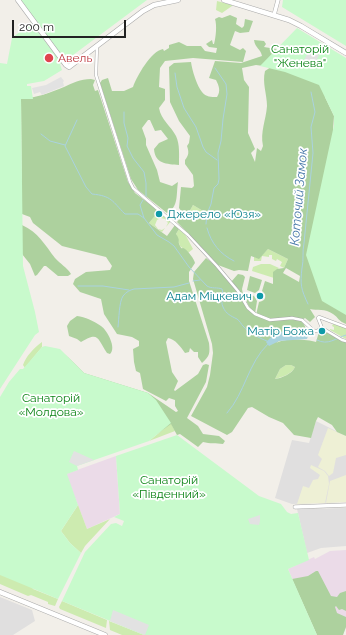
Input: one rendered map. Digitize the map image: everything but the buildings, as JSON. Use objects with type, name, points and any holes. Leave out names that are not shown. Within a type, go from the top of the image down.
[{"type":"street","points":[[18,0],[64,63],[69,67],[148,8],[178,0]]},
{"type":"street","points":[[224,0],[296,23],[346,53]]},
{"type":"street","points":[[274,15],[278,0]]},
{"type":"street","points":[[97,46],[96,75],[130,182],[137,192],[188,235],[238,291],[248,308],[255,314],[270,320],[292,318],[302,320],[317,332],[322,328]]},
{"type":"street","points":[[346,327],[319,317],[318,319],[322,328],[346,341]]},
{"type":"street","points":[[295,507],[346,505]]},
{"type":"street","points":[[0,592],[105,635]]},
{"type":"shaded area","points":[[309,51],[319,55],[314,65],[304,60]]},
{"type":"shaded area","points":[[61,77],[64,81],[64,86],[42,95],[40,92],[34,94],[32,88],[46,85]]},
{"type":"shaded area","points":[[316,421],[346,436],[346,502],[292,504],[275,498],[292,440],[309,443]]},
{"type":"shaded area","points":[[74,451],[94,460],[77,466],[69,462]]},
{"type":"shaded area","points":[[116,456],[120,514],[87,529],[66,474]]},
{"type":"shaded area","points":[[346,508],[346,546],[321,548],[307,553],[297,509]]},
{"type":"shaded area","points":[[260,515],[259,525],[250,524],[248,519]]},
{"type":"shaded area","points":[[346,550],[346,627],[343,635],[317,635],[288,569],[314,557],[315,559],[330,551]]},
{"type":"shaded area","points":[[0,597],[32,610],[35,621],[13,635],[0,635]]},
{"type":"shaded area","points":[[113,610],[149,625],[145,635],[110,621]]},
{"type":"green space","points":[[20,0],[147,0],[65,61]]},
{"type":"green space","points":[[283,0],[346,0],[346,46],[282,7]]},
{"type":"green space","points":[[217,1],[232,6],[222,13],[216,10]]},
{"type":"green space","points":[[230,15],[237,18],[236,24],[242,28],[244,26],[245,19],[253,21],[249,32],[240,33],[235,31],[230,45],[240,50],[243,48],[246,51],[243,62],[193,58],[165,61],[160,68],[159,87],[165,89],[165,100],[159,108],[162,116],[174,132],[177,139],[179,165],[162,162],[157,158],[154,149],[159,143],[168,139],[161,130],[155,131],[150,120],[148,120],[142,128],[146,139],[146,145],[157,170],[160,182],[172,186],[178,182],[177,196],[174,207],[167,213],[138,190],[131,179],[100,83],[102,80],[108,78],[112,91],[124,91],[133,87],[141,71],[154,54],[163,49],[164,51],[169,48],[169,45],[179,42],[187,46],[201,46],[205,51],[216,53],[217,48],[209,47],[206,44],[212,40],[214,44],[216,31],[215,19]]},
{"type":"green space","points":[[31,23],[62,63],[60,64],[62,70],[44,81],[27,84],[27,86],[31,86],[33,99],[21,99],[23,266],[39,332],[35,335],[0,389],[0,63],[7,64],[12,38]]},
{"type":"green space","name":"Санаторій \"Женева\"","points":[[297,28],[346,58],[346,315],[322,301],[306,255],[334,125],[334,116],[319,85],[285,72],[260,66]]},
{"type":"green space","points":[[254,40],[264,41],[266,44],[264,47],[282,50],[325,76],[325,97],[334,116],[333,129],[346,292],[346,324],[341,322],[330,312],[321,310],[310,309],[315,317],[310,322],[305,318],[302,320],[292,318],[270,319],[256,315],[259,302],[265,298],[265,294],[262,291],[265,281],[273,284],[273,272],[277,269],[284,268],[288,259],[268,249],[259,259],[251,256],[248,271],[234,271],[218,265],[177,222],[181,217],[182,212],[179,208],[181,187],[192,188],[194,186],[193,175],[185,164],[190,136],[179,121],[170,102],[169,67],[174,63],[191,62],[195,78],[202,92],[207,96],[217,97],[219,91],[218,84],[216,80],[209,78],[215,61],[241,63],[262,56]],"holes":[[[256,65],[271,67],[265,71],[264,75],[267,106],[263,131],[263,146],[261,151],[257,148],[255,162],[251,153],[255,149],[248,133],[249,87],[244,80],[242,68]],[[193,205],[203,211],[197,220],[188,214]],[[286,268],[300,276],[299,282],[283,273]]]},
{"type":"green space","points":[[83,80],[95,80],[93,85],[95,91],[98,90],[128,182],[135,193],[159,211],[149,223],[167,236],[175,225],[179,229],[176,234],[181,248],[184,248],[188,252],[195,263],[189,272],[189,281],[209,343],[209,354],[202,363],[198,357],[198,352],[194,352],[190,348],[189,352],[185,353],[173,340],[168,338],[166,342],[172,372],[178,381],[174,390],[175,391],[198,374],[203,365],[209,365],[206,382],[187,418],[198,426],[203,434],[219,436],[225,441],[223,444],[203,442],[198,447],[180,434],[177,435],[171,424],[157,434],[130,425],[65,354],[84,373],[148,393],[176,412],[178,411],[175,406],[175,400],[169,398],[166,401],[143,389],[140,373],[136,371],[134,362],[133,349],[139,346],[139,341],[132,337],[117,334],[104,314],[101,299],[80,292],[73,284],[75,279],[86,272],[110,270],[112,266],[106,257],[62,246],[33,223],[30,217],[22,214],[21,99],[32,98]]},
{"type":"green space","points":[[193,205],[203,211],[197,220],[188,214]]},
{"type":"green space","points":[[159,211],[171,221],[166,227],[168,223],[165,219],[161,218],[157,220],[155,225],[158,229],[162,230],[165,228],[162,232],[149,223]]},
{"type":"green space","points":[[21,221],[22,225],[37,235],[55,258],[68,269],[71,274],[68,276],[58,276],[44,266],[35,276],[30,264],[22,254]]},
{"type":"green space","points":[[179,229],[185,234],[193,249],[188,253],[180,246],[176,234]]},
{"type":"green space","points":[[268,249],[288,259],[284,268],[280,266],[282,262],[277,259],[276,261],[272,259],[272,255],[269,255],[269,257],[262,256],[261,261],[254,261],[254,257],[259,258]]},
{"type":"green space","points":[[206,258],[216,266],[255,315],[270,320],[292,319],[302,321],[307,330],[294,329],[275,344],[283,341],[295,340],[316,342],[319,332],[326,332],[346,342],[346,436],[337,432],[332,425],[318,417],[311,438],[294,435],[283,423],[252,407],[248,408],[232,432],[227,435],[191,416],[207,387],[213,353],[212,344],[193,279],[194,272]],"holes":[[[286,365],[295,367],[292,372],[284,377],[275,379],[280,369]]]},
{"type":"green space","points":[[261,264],[270,264],[279,268],[274,272],[274,278],[252,271],[253,267]]},
{"type":"green space","points":[[238,274],[245,277],[242,289],[244,300],[231,282]]},
{"type":"green space","points":[[250,276],[262,280],[259,290],[255,293],[247,290]]},
{"type":"green space","points":[[246,293],[254,296],[257,301],[255,314],[248,304]]},
{"type":"green space","points":[[77,316],[92,321],[103,328],[112,344],[112,351],[110,354],[107,353],[97,338],[91,337],[81,342],[69,336],[67,326],[70,321]]},
{"type":"green space","points":[[333,324],[346,328],[346,339],[330,330],[334,330],[334,327],[332,326]]},
{"type":"green space","points":[[42,342],[42,347],[25,368],[23,365],[26,358]]},
{"type":"green space","name":"Санаторій «Молдова»","points":[[45,346],[60,349],[84,373],[148,393],[156,400],[171,423],[149,441],[77,466],[78,470],[67,474],[78,505],[61,531],[70,543],[81,553],[58,599],[0,575],[0,397],[9,382],[20,369],[23,369],[42,347]]},
{"type":"green space","points":[[286,365],[295,367],[284,376],[275,379],[280,369]]},
{"type":"green space","points":[[171,423],[175,431],[149,441]]},
{"type":"green space","points":[[328,428],[346,436],[346,455],[336,458],[333,473],[329,476],[325,471],[318,467],[322,459],[318,455]]},
{"type":"green space","name":"Санаторій «Південний»","points":[[177,435],[259,496],[281,504],[287,512],[291,514],[298,513],[309,560],[288,569],[317,635],[144,635],[62,601],[85,552],[111,524],[116,523],[122,526],[124,521],[114,517],[120,514],[116,456]]},
{"type":"green space","points":[[311,465],[324,471],[328,476],[329,484],[325,503],[297,504],[303,486],[309,488],[313,480],[318,479],[320,475],[310,468]]},
{"type":"green space","points":[[346,475],[346,502],[326,503],[330,481]]},
{"type":"green space","points":[[78,505],[87,529],[110,519],[85,546],[81,553],[70,543],[61,531]]},
{"type":"green space","points":[[0,525],[33,589],[58,599],[55,606],[31,595],[28,596],[0,584]]},
{"type":"green space","points":[[318,571],[331,596],[337,597],[340,593],[346,591],[346,611],[342,609],[339,610],[336,606],[335,607],[337,613],[346,617],[346,627],[343,635],[317,635],[292,579],[308,576]]},
{"type":"green space","points":[[62,601],[107,620],[106,628],[60,609],[59,607]]},
{"type":"green space","points":[[109,621],[144,635],[122,635],[110,630]]},
{"type":"water","points":[[304,328],[310,331],[307,339],[279,341],[269,346],[266,342],[274,335],[283,331]]},
{"type":"waterway","points":[[206,224],[214,188],[218,184],[219,179],[218,153],[227,94],[226,84],[215,68]]},
{"type":"waterway","points":[[175,73],[177,87],[184,108],[196,127],[206,152],[217,160]]},
{"type":"waterway","name":"Коточий Замок","points":[[308,304],[302,290],[301,279],[313,153],[311,127],[315,112],[311,92]]},
{"type":"waterway","points":[[124,112],[124,123],[128,138],[127,146],[133,158],[144,172],[146,196]]},
{"type":"waterway","points":[[77,120],[65,146],[86,187],[92,194],[108,198],[125,214],[138,214],[144,218],[157,235],[174,246],[189,267],[207,286],[222,289],[222,305],[227,313],[238,320],[245,329],[257,337],[267,341]]},
{"type":"waterway","points":[[41,134],[50,141],[65,145]]},
{"type":"waterway","points":[[143,200],[140,205],[144,218]]},
{"type":"waterway","points":[[207,228],[217,248],[224,255],[234,261]]},
{"type":"waterway","points":[[193,281],[200,280]]},
{"type":"waterway","points":[[118,327],[121,302],[123,296],[128,291],[134,289],[174,287],[189,283]]},
{"type":"waterway","points":[[78,286],[103,286],[129,290]]},
{"type":"waterway","points":[[317,340],[321,342],[328,342],[346,335]]},
{"type":"waterway","points":[[227,413],[238,396],[256,360],[268,344]]},
{"type":"place","name":"Авель","points":[[49,58]]},
{"type":"place","name":"Джерело «Юзя»","points":[[159,214]]},
{"type":"place","name":"Адам Міцкевич","points":[[260,296]]},
{"type":"place","name":"Матір Божа","points":[[322,331]]}]
